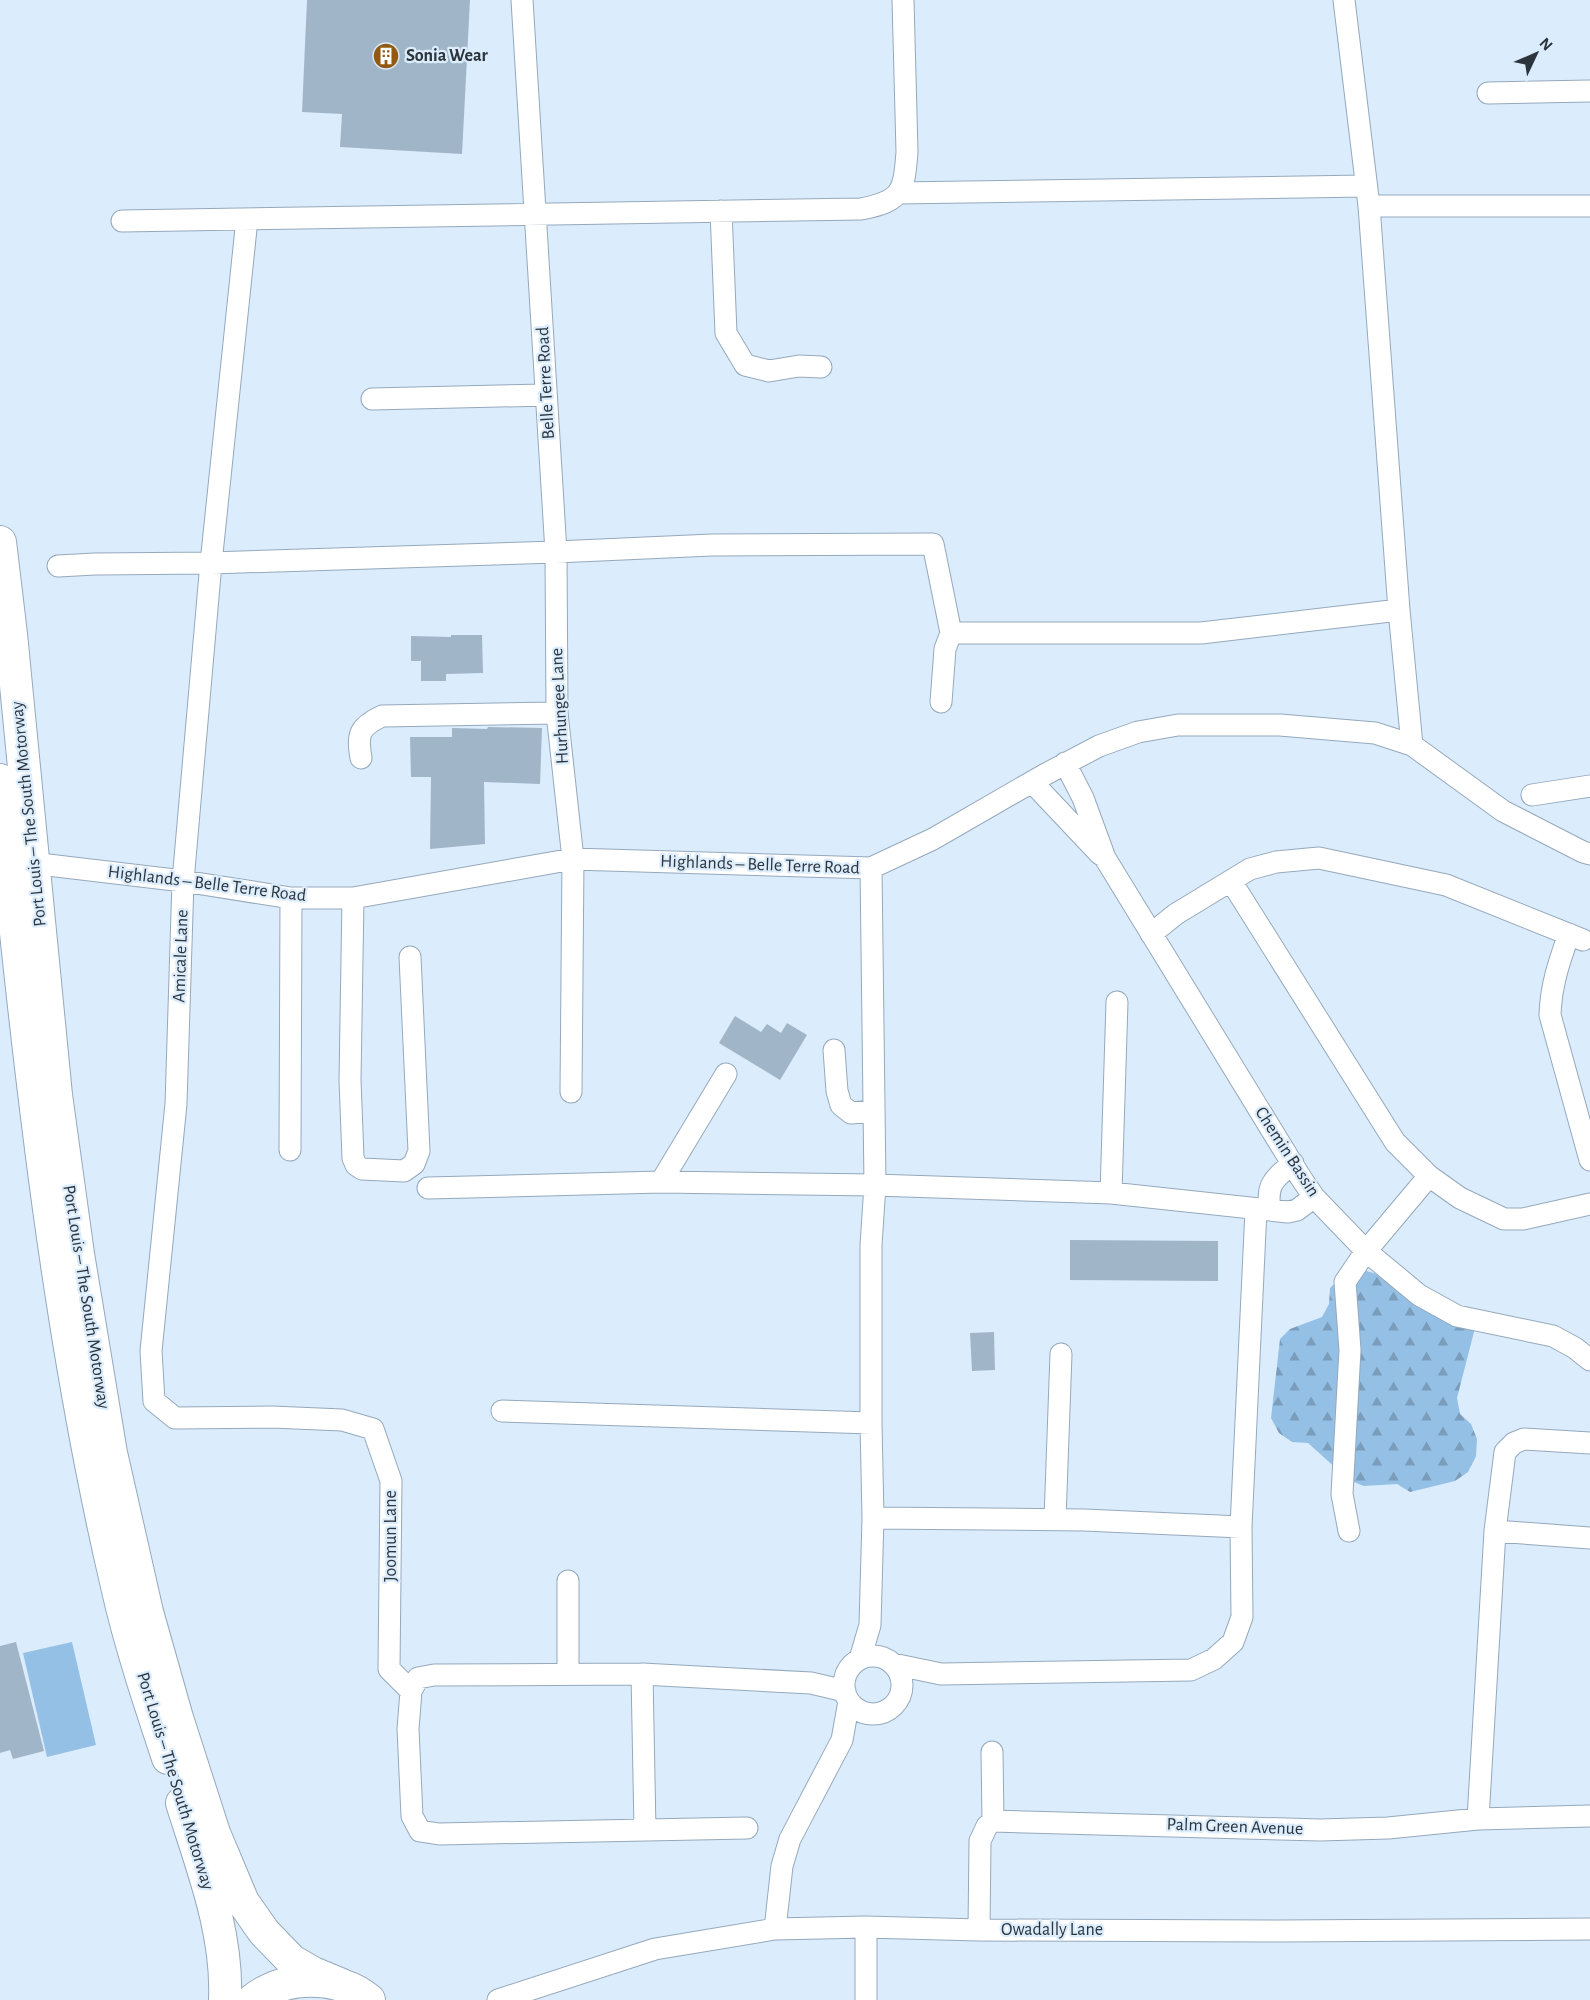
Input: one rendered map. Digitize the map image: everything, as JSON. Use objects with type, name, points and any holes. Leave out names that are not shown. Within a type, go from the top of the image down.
[{"type":"highway","name":"Port Louis – The South Motorway","points":[[0,542],[58,1106],[78,1254],[111,1453],[147,1612],[177,1718],[214,1833],[243,1902],[264,1932],[292,1961],[355,1993]]},
{"type":"highway","name":"Port Louis – The South Motorway","points":[[0,780],[49,1214],[98,1497],[117,1588],[142,1680],[218,1919],[224,1958],[225,2000]]},
{"type":"highway","points":[[253,2000],[260,1994],[286,1983],[314,1980],[355,1993]]},
{"type":"street","name":"Belle Terre Road","points":[[522,0],[556,552]]},
{"type":"street","points":[[122,220],[861,209],[883,205],[904,186],[907,152],[903,0]]},
{"type":"street","points":[[1344,0],[1367,196],[1399,610],[1412,745]]},
{"type":"street","points":[[1488,93],[1590,91]]},
{"type":"street","points":[[898,193],[1367,196],[1590,206]]},
{"type":"street","points":[[721,211],[726,333],[745,365],[770,371],[799,366],[821,367]]},
{"type":"street","name":"Amicale Lane","points":[[175,1418],[154,1401],[151,1351],[176,1104],[183,881],[211,563],[247,219]]},
{"type":"street","points":[[372,399],[546,395]]},
{"type":"street","points":[[58,566],[556,552],[712,545],[933,544],[951,633],[945,649],[941,702]]},
{"type":"street","name":"Hurhungee Lane","points":[[556,552],[557,713],[573,859],[571,1092]]},
{"type":"street","points":[[951,633],[1201,633],[1399,610]]},
{"type":"street","points":[[362,758],[358,740],[367,723],[382,717],[557,713]]},
{"type":"street","name":"Highlands – Belle Terre Road","points":[[48,865],[183,881],[291,898],[354,898],[573,859],[871,868],[933,839],[1099,746],[1138,732],[1178,725],[1280,725],[1375,733],[1412,745],[1503,811],[1588,849]]},
{"type":"street","points":[[1065,763],[1083,798],[1105,858]]},
{"type":"street","points":[[1032,782],[1105,858]]},
{"type":"street","points":[[1532,795],[1590,786]]},
{"type":"street","name":"Chemin Bassin","points":[[1105,858],[1314,1197],[1366,1251],[1419,1295],[1457,1316],[1553,1336],[1575,1348],[1590,1360]]},
{"type":"street","points":[[1151,934],[1176,914],[1250,869],[1276,861],[1319,858],[1446,885],[1576,937],[1556,969],[1551,992],[1550,1015],[1590,1160]]},
{"type":"street","points":[[775,1929],[782,1866],[790,1839],[842,1740],[847,1696],[846,1675],[855,1663],[870,1625],[873,1518],[871,1245],[875,1185],[871,868]]},
{"type":"street","points":[[1231,881],[1395,1142],[1429,1176],[1460,1198],[1504,1219],[1523,1219],[1590,1204]]},
{"type":"street","points":[[290,1150],[291,898]]},
{"type":"street","points":[[354,898],[350,1080],[353,1158],[356,1165],[362,1169],[404,1171],[414,1164],[419,1151],[410,957]]},
{"type":"street","points":[[1111,1193],[1117,1002]]},
{"type":"street","points":[[834,1050],[837,1091],[841,1105],[851,1113],[874,1111]]},
{"type":"street","points":[[661,1182],[726,1074]]},
{"type":"street","points":[[811,1683],[872,1656],[940,1674],[1191,1670],[1214,1659],[1233,1641],[1242,1617],[1241,1527],[1263,1210],[1270,1187],[1278,1176],[1293,1163]]},
{"type":"street","points":[[1349,1531],[1342,1494],[1350,1350],[1345,1282],[1366,1251],[1429,1176]]},
{"type":"street","points":[[428,1188],[661,1182],[875,1185],[1111,1193],[1288,1212],[1297,1210],[1314,1197]]},
{"type":"street","points":[[1055,1519],[1060,1354]]},
{"type":"street","points":[[502,1412],[871,1423]]},
{"type":"street","name":"Joomun Lane","points":[[175,1418],[272,1417],[342,1420],[373,1429],[391,1481],[389,1669],[411,1691]]},
{"type":"street","points":[[1478,1819],[1495,1531],[1505,1452],[1514,1443],[1524,1439],[1590,1443]]},
{"type":"street","points":[[873,1518],[1055,1519],[1241,1527]]},
{"type":"street","points":[[1495,1531],[1590,1538]]},
{"type":"street","points":[[567,1674],[568,1581]]},
{"type":"street","points":[[747,1828],[439,1834],[420,1831],[411,1816],[408,1729],[411,1691],[418,1678],[434,1675],[642,1674],[811,1683],[847,1696],[856,1708],[867,1713],[889,1707],[902,1692],[901,1678],[870,1625]]},
{"type":"street","points":[[642,1674],[645,1830]]},
{"type":"street","points":[[842,1740],[940,1674]]},
{"type":"street","points":[[979,1930],[980,1841],[987,1826],[993,1821],[992,1752]]},
{"type":"street","name":"Palm Green Avenue","points":[[993,1821],[1320,1830],[1388,1828],[1478,1819],[1590,1816]]},
{"type":"street","points":[[866,1927],[866,2000]]},
{"type":"street","name":"Owadally Lane","points":[[498,2000],[518,1996],[655,1949],[775,1929],[866,1927],[979,1930],[1590,1929]]},
{"type":"green space","points":[[1352,1267],[1413,1284],[1475,1328],[1457,1398],[1460,1414],[1471,1424],[1477,1439],[1476,1456],[1468,1472],[1455,1481],[1410,1492],[1397,1484],[1364,1486],[1349,1480],[1308,1443],[1292,1442],[1279,1433],[1271,1418],[1280,1339],[1290,1329],[1322,1317],[1329,1304],[1330,1288]]},
{"type":"green space","points":[[72,1642],[96,1745],[47,1757],[23,1653]]},
{"type":"building","name":"Sonia Wear","points":[[307,0],[470,0],[462,154],[340,147],[342,114],[302,112]]},
{"type":"building","points":[[451,635],[482,635],[483,673],[446,674],[446,681],[421,681],[421,661],[411,661],[411,636],[451,637]]},
{"type":"building","points":[[488,727],[542,728],[540,784],[484,782],[485,844],[430,849],[431,777],[411,777],[410,737],[452,737],[452,728],[487,729]]},
{"type":"building","points":[[735,1016],[761,1032],[767,1024],[781,1033],[787,1023],[807,1035],[780,1080],[719,1043]]},
{"type":"building","points":[[1070,1240],[1218,1241],[1218,1281],[1070,1280]]},
{"type":"building","points":[[994,1332],[995,1370],[972,1371],[970,1333]]},
{"type":"building","points":[[16,1642],[44,1751],[13,1759],[10,1750],[0,1753],[0,1646]]},
{"type":"place","name":"Sonia Wear","points":[[386,56]]}]
